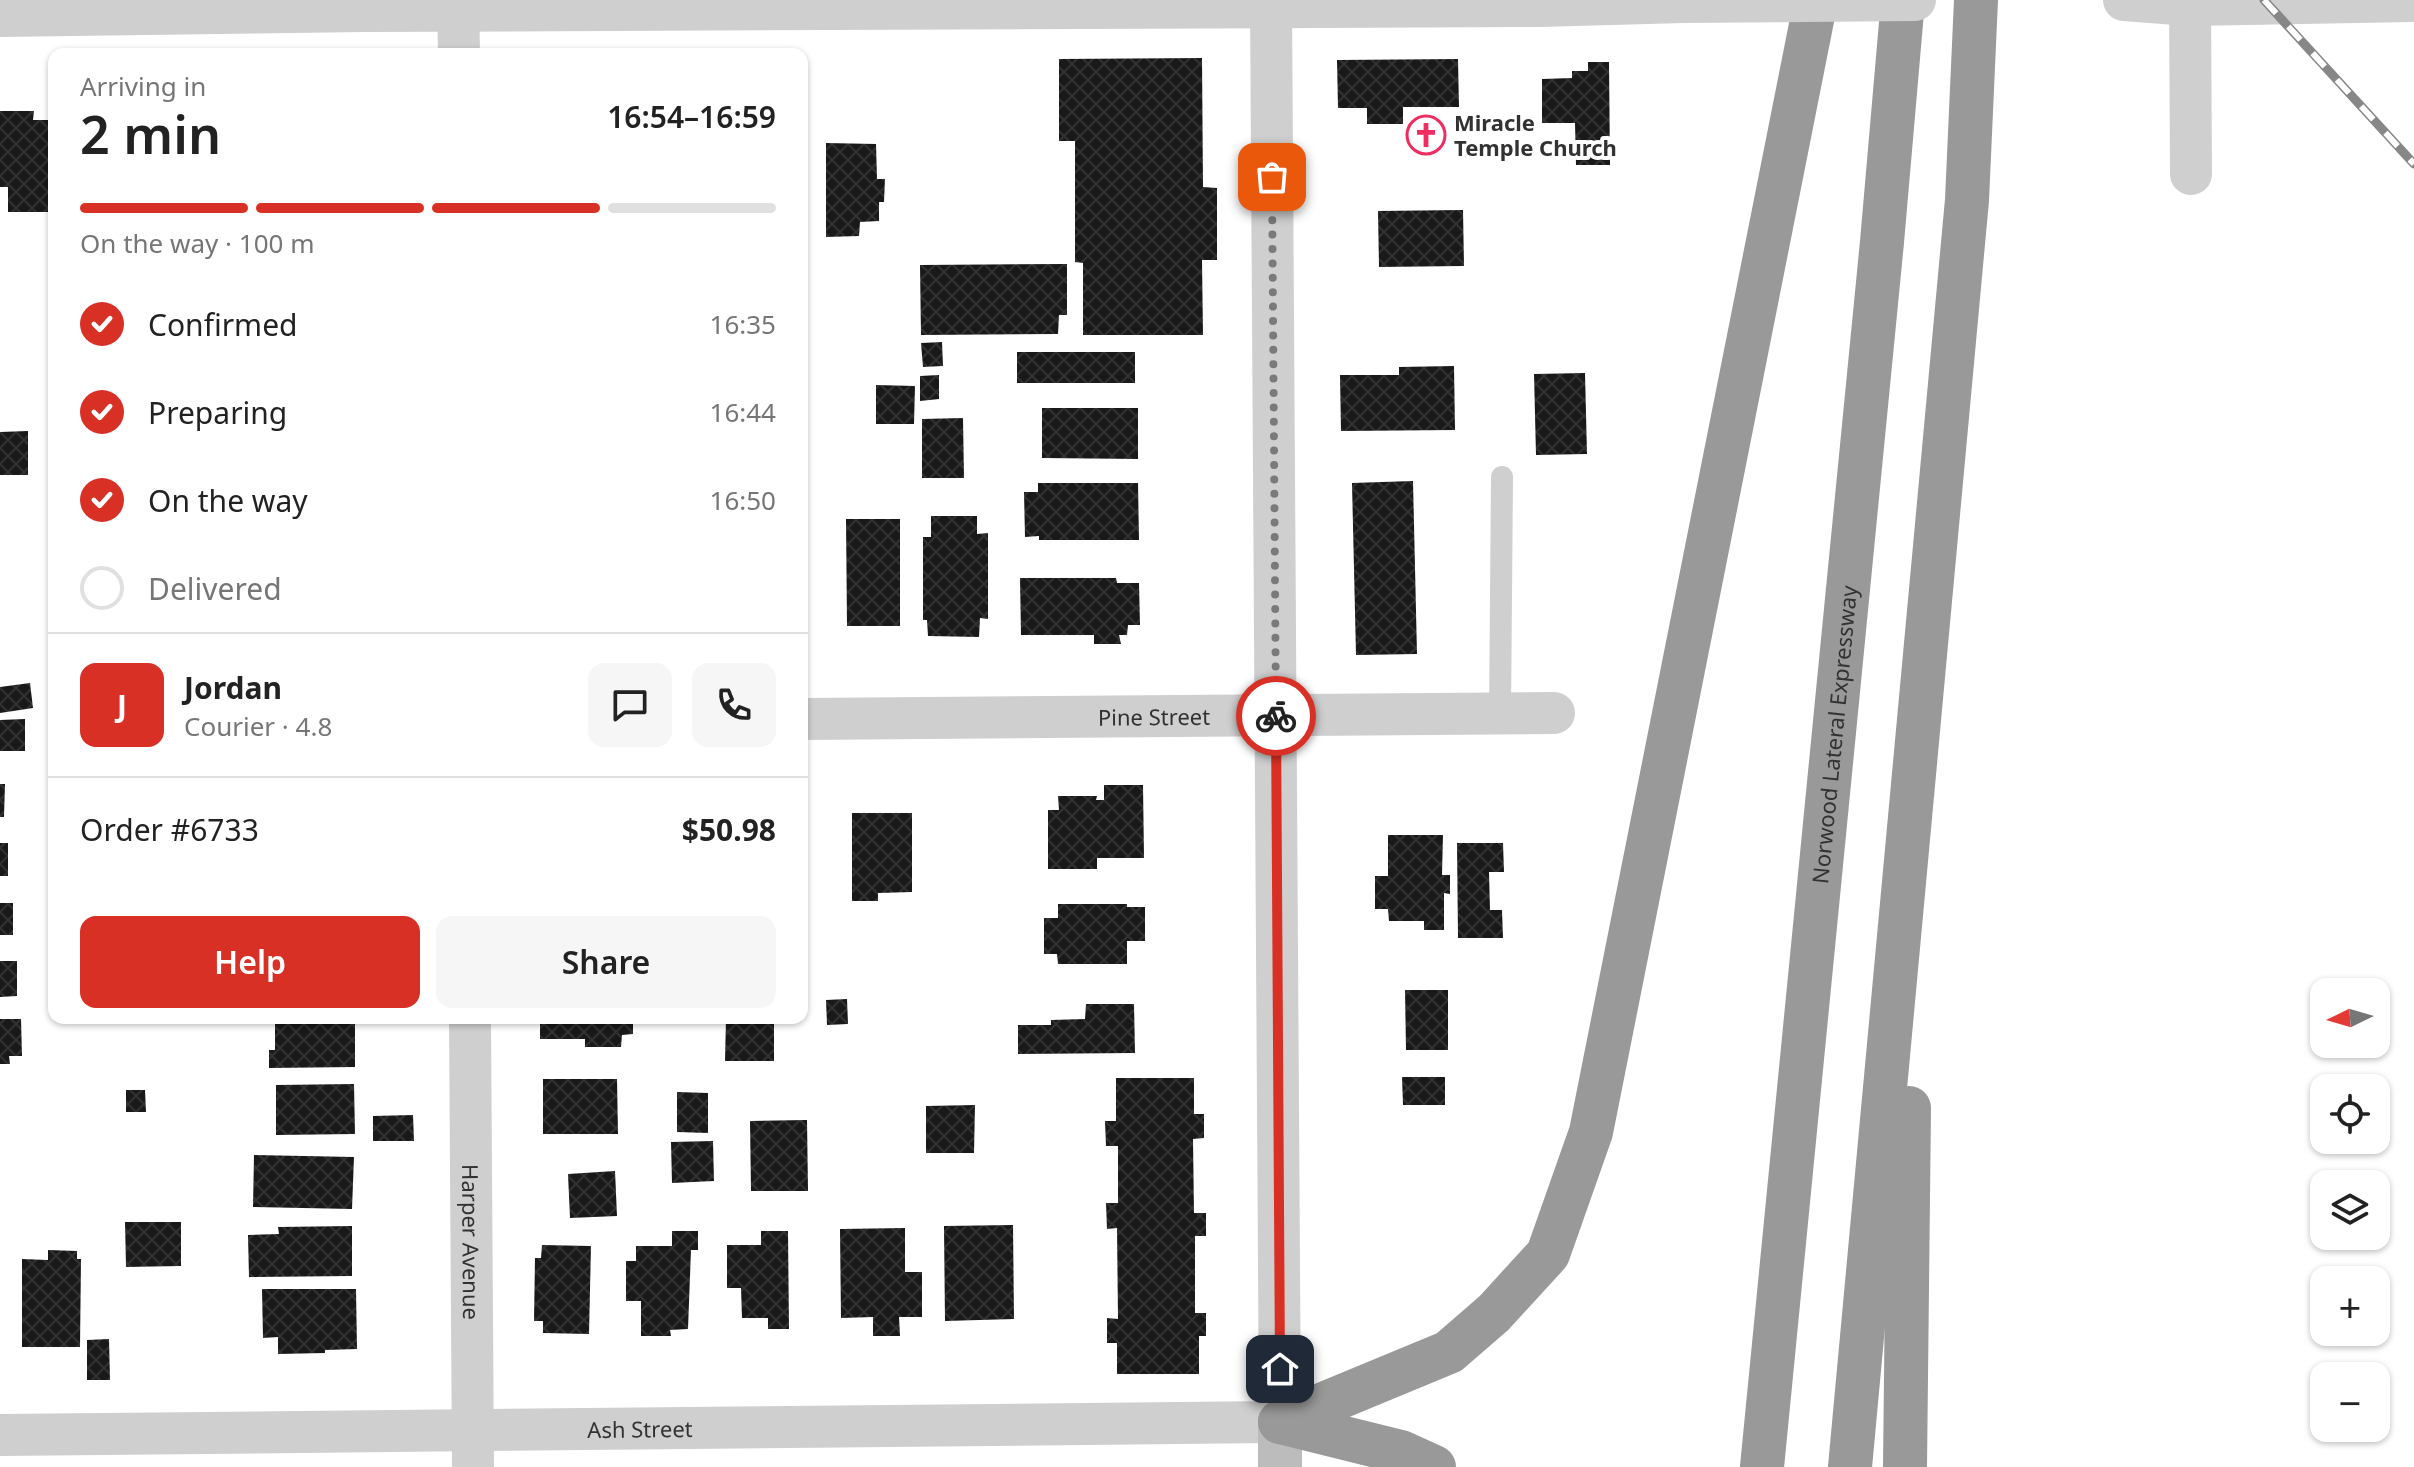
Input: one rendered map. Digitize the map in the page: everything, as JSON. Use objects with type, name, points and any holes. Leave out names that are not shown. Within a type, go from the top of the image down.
[{"type":"highway","points":[[1280,1422],[1449,1352],[1494,1313],[1548,1254],[1591,1132],[1816,0]]},
{"type":"highway","name":"Norwood Lateral Expressway","points":[[1762,1467],[1903,0]]},
{"type":"highway","points":[[1850,1467],[1967,200],[1976,0]]},
{"type":"highway","points":[[1905,1467],[1914,778]]},
{"type":"highway","points":[[1280,1422],[1401,1452],[1434,1467]]},
{"type":"street","points":[[0,16],[458,6],[1915,0]]},
{"type":"street","points":[[2124,0],[2414,1]]},
{"type":"street","points":[[2190,2],[2191,174]]},
{"type":"street","points":[[1271,4],[1280,1467]]},
{"type":"street","points":[[458,6],[459,48]]},
{"type":"street","name":"Pine Street","points":[[808,719],[1554,713]]},
{"type":"street","name":"Harper Avenue","points":[[470,1024],[473,1449]]},
{"type":"street","name":"Ash Street","points":[[0,1435],[473,1449],[1280,1422]]},
{"type":"lane","points":[[1500,714],[1502,477]]},
{"type":"building","points":[[1202,58],[1203,187],[1217,188],[1217,260],[1202,260],[1203,335],[1083,335],[1083,263],[1075,262],[1075,141],[1059,141],[1059,59]]},
{"type":"building","points":[[1458,59],[1459,107],[1403,107],[1403,124],[1367,124],[1367,108],[1338,108],[1337,60]]},
{"type":"building","points":[[1588,62],[1609,62],[1610,165],[1576,165],[1575,123],[1542,123],[1542,79],[1572,78],[1572,71],[1588,71]]},
{"type":"building","points":[[0,111],[34,111],[33,120],[48,120],[48,212],[8,212],[8,187],[0,187]]},
{"type":"building","points":[[826,143],[876,144],[877,179],[885,179],[884,202],[879,202],[879,221],[860,222],[859,236],[826,237]]},
{"type":"building","points":[[1463,210],[1464,266],[1379,267],[1378,211]]},
{"type":"building","points":[[1067,264],[1067,315],[1059,315],[1058,334],[921,335],[920,265]]},
{"type":"building","points":[[942,342],[943,366],[923,367],[921,343]]},
{"type":"building","points":[[1017,352],[1135,352],[1135,383],[1017,383]]},
{"type":"building","points":[[1454,366],[1455,430],[1341,431],[1340,375],[1399,375],[1399,367]]},
{"type":"building","points":[[1585,373],[1587,454],[1536,455],[1534,374]]},
{"type":"building","points":[[939,375],[939,399],[920,401],[920,376]]},
{"type":"building","points":[[876,385],[915,386],[914,424],[876,424]]},
{"type":"building","points":[[1042,408],[1138,408],[1138,459],[1042,458]]},
{"type":"building","points":[[963,418],[964,478],[922,478],[922,419]]},
{"type":"building","points":[[28,431],[28,475],[0,475],[0,432]]},
{"type":"building","points":[[1413,481],[1417,654],[1356,655],[1352,483]]},
{"type":"building","points":[[1038,483],[1138,483],[1139,540],[1039,540],[1039,536],[1025,537],[1024,492],[1038,492]]},
{"type":"building","points":[[931,516],[977,516],[977,534],[988,533],[988,619],[980,618],[979,637],[928,636],[927,620],[923,620],[923,537],[931,537]]},
{"type":"building","points":[[846,519],[900,519],[900,626],[847,626]]},
{"type":"building","points":[[1020,578],[1116,578],[1117,583],[1139,583],[1140,625],[1128,625],[1127,635],[1119,635],[1121,644],[1094,644],[1094,635],[1021,635]]},
{"type":"building","points":[[30,683],[33,708],[0,713],[0,687]]},
{"type":"building","points":[[25,719],[25,751],[0,751],[0,720]]},
{"type":"building","points":[[0,784],[5,784],[4,817],[0,817]]},
{"type":"building","points":[[1104,785],[1143,785],[1144,858],[1097,858],[1097,869],[1048,869],[1048,810],[1059,810],[1058,796],[1097,796],[1096,800],[1104,800]]},
{"type":"building","points":[[852,813],[912,813],[912,892],[878,893],[878,901],[852,901]]},
{"type":"building","points":[[1388,835],[1443,835],[1442,875],[1450,875],[1450,894],[1444,893],[1444,930],[1424,930],[1424,921],[1389,921],[1388,909],[1375,909],[1375,876],[1388,876]]},
{"type":"building","points":[[0,843],[8,843],[8,876],[0,876]]},
{"type":"building","points":[[1457,843],[1503,843],[1504,872],[1489,872],[1490,910],[1502,910],[1503,938],[1458,938]]},
{"type":"building","points":[[0,903],[13,903],[13,935],[0,935]]},
{"type":"building","points":[[1058,904],[1145,907],[1145,941],[1127,941],[1127,964],[1058,964],[1057,954],[1044,954],[1044,918],[1058,918]]},
{"type":"building","points":[[0,961],[17,961],[17,996],[0,997]]},
{"type":"building","points":[[1405,990],[1448,990],[1448,1050],[1406,1050]]},
{"type":"building","points":[[847,999],[848,1024],[827,1025],[826,1000]]},
{"type":"building","points":[[1086,1004],[1134,1004],[1135,1053],[1018,1054],[1018,1025],[1051,1025],[1051,1020],[1085,1019]]},
{"type":"building","points":[[0,1019],[21,1019],[22,1056],[9,1056],[10,1064],[0,1064]]},
{"type":"building","points":[[275,1024],[355,1024],[355,1067],[269,1068],[269,1050],[275,1050]]},
{"type":"building","points":[[540,1024],[633,1024],[633,1034],[622,1035],[621,1047],[585,1047],[585,1039],[540,1039]]},
{"type":"building","points":[[726,1024],[774,1024],[774,1061],[725,1061]]},
{"type":"building","points":[[1402,1077],[1445,1077],[1445,1105],[1403,1105]]},
{"type":"building","points":[[1116,1078],[1194,1078],[1194,1114],[1204,1114],[1204,1138],[1193,1139],[1194,1213],[1206,1213],[1206,1236],[1195,1236],[1195,1313],[1206,1313],[1206,1336],[1199,1336],[1199,1374],[1117,1374],[1117,1343],[1107,1343],[1107,1318],[1118,1319],[1117,1228],[1107,1229],[1106,1203],[1118,1203],[1118,1146],[1106,1146],[1105,1121],[1116,1121]]},
{"type":"building","points":[[543,1079],[617,1079],[618,1134],[543,1134]]},
{"type":"building","points":[[354,1084],[355,1134],[276,1135],[276,1085]]},
{"type":"building","points":[[126,1090],[145,1090],[146,1112],[126,1112]]},
{"type":"building","points":[[677,1092],[708,1093],[708,1133],[677,1132]]},
{"type":"building","points":[[975,1105],[974,1153],[926,1153],[926,1106]]},
{"type":"building","points":[[413,1115],[414,1141],[373,1141],[373,1116]]},
{"type":"building","points":[[807,1120],[808,1191],[751,1191],[750,1121]]},
{"type":"building","points":[[713,1141],[714,1181],[672,1183],[671,1142]]},
{"type":"building","points":[[254,1155],[354,1157],[352,1209],[253,1207]]},
{"type":"building","points":[[615,1171],[617,1216],[570,1218],[568,1174]]},
{"type":"building","points":[[125,1222],[181,1222],[181,1266],[126,1267]]},
{"type":"building","points":[[1013,1225],[1014,1319],[945,1321],[944,1226]]},
{"type":"building","points":[[352,1226],[352,1276],[249,1277],[248,1235],[279,1234],[278,1227]]},
{"type":"building","points":[[905,1228],[905,1272],[922,1272],[922,1317],[899,1317],[900,1336],[873,1336],[873,1317],[841,1318],[840,1229]]},
{"type":"building","points":[[672,1231],[698,1231],[698,1250],[691,1250],[688,1329],[670,1330],[671,1336],[641,1336],[641,1301],[626,1301],[626,1261],[636,1261],[636,1246],[672,1246]]},
{"type":"building","points":[[761,1231],[788,1231],[789,1329],[768,1329],[768,1318],[742,1318],[741,1288],[727,1288],[727,1245],[761,1245]]},
{"type":"building","points":[[542,1245],[591,1246],[589,1334],[543,1333],[543,1321],[534,1321],[535,1258],[541,1258]]},
{"type":"building","points":[[48,1250],[77,1251],[77,1259],[81,1259],[80,1347],[22,1347],[22,1259],[48,1260]]},
{"type":"building","points":[[262,1289],[356,1289],[357,1349],[278,1354],[278,1337],[263,1338]]},
{"type":"building","points":[[109,1339],[110,1380],[87,1380],[87,1340]]},
{"type":"railway","points":[[2264,0],[2414,164]]},
{"type":"way so far","points":[[1272,177],[1276,716]]},
{"type":"place","name":"Miracle Temple Church","points":[[1426,135]]},
{"type":"route","points":[[1276,716],[1280,1369]]}]
